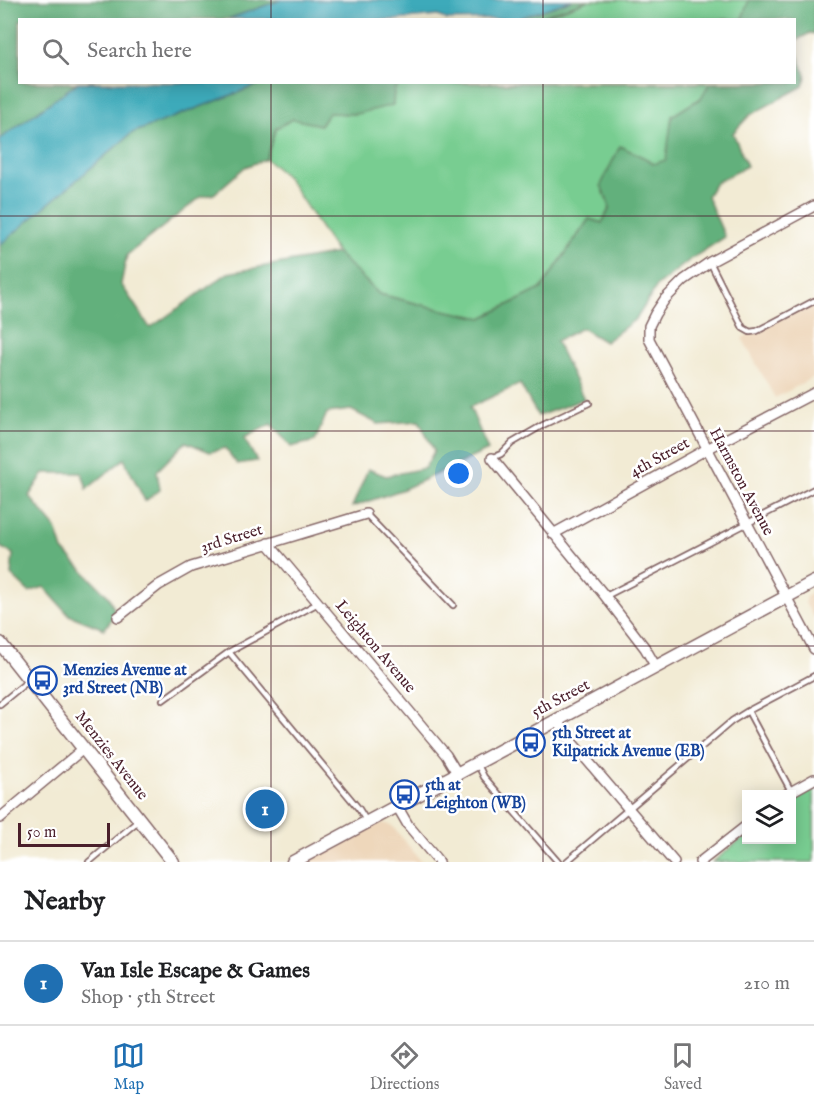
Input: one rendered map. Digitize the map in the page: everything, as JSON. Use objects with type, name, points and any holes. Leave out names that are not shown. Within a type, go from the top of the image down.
[{"type":"street","points":[[710,262],[814,206]]},
{"type":"street","name":"Harmston Avenue","points":[[710,262],[693,272],[665,299],[649,326],[649,339],[814,649]]},
{"type":"street","name":"4th Street","points":[[553,534],[814,393]]},
{"type":"street","points":[[492,458],[605,596],[645,648],[656,667]]},
{"type":"street","name":"3rd Street","points":[[118,617],[159,585],[191,567],[366,514]]},
{"type":"street","name":"Leighton Avenue","points":[[268,543],[446,755],[457,773]]},
{"type":"street","name":"5th Street","points":[[293,862],[814,582]]},
{"type":"street","name":"Menzies Avenue","points":[[0,643],[173,862]]},
{"type":"street","points":[[558,720],[569,739],[674,862]]},
{"type":"street","points":[[0,818],[83,749]]},
{"type":"street","points":[[794,790],[814,779]]},
{"type":"street","points":[[397,806],[408,825],[439,862]]},
{"type":"street","points":[[700,862],[742,830]]},
{"type":"lane","points":[[710,262],[743,328],[750,332],[757,331],[814,301]]},
{"type":"lane","points":[[492,458],[501,454],[522,437],[589,403]]},
{"type":"lane","points":[[605,596],[814,489]]},
{"type":"lane","points":[[366,514],[453,605]]},
{"type":"lane","points":[[163,700],[229,652],[318,603]]},
{"type":"lane","points":[[229,652],[359,809],[367,822]]},
{"type":"lane","points":[[566,862],[732,721],[814,676]]},
{"type":"lane","points":[[0,704],[29,680]]},
{"type":"lane","points":[[747,711],[787,790]]},
{"type":"lane","points":[[477,762],[484,777],[558,862]]},
{"type":"lane","points":[[89,862],[140,820]]},
{"type":"shaded area","points":[[814,301],[814,377],[775,398],[742,338]]},
{"type":"shaded area","points":[[814,590],[814,619],[805,603],[805,598]]},
{"type":"shaded area","points":[[383,823],[394,828],[422,862],[306,862],[376,825]]},
{"type":"green space","points":[[0,0],[281,0],[231,18],[18,18],[18,84],[76,84],[0,139]]},
{"type":"green space","points":[[572,0],[589,0],[538,18],[520,18]]},
{"type":"green space","points":[[589,0],[749,0],[742,18],[540,18]]},
{"type":"green space","points":[[749,0],[814,0],[814,34],[810,33],[796,40],[796,18],[742,18]]},
{"type":"green space","points":[[796,51],[806,76],[803,86],[750,115],[733,133],[747,166],[715,183],[707,196],[725,237],[691,259],[657,286],[637,318],[605,342],[582,328],[556,341],[584,399],[538,416],[520,384],[470,407],[488,450],[404,489],[352,507],[368,469],[386,476],[425,468],[434,451],[419,421],[378,424],[351,410],[327,413],[315,441],[291,447],[271,424],[244,438],[257,461],[237,464],[225,448],[210,452],[186,442],[157,471],[160,490],[145,501],[124,459],[87,489],[82,473],[44,473],[29,496],[56,528],[63,550],[109,597],[116,614],[104,629],[69,615],[44,587],[29,592],[11,575],[13,554],[0,547],[0,245],[132,133],[260,84],[399,84],[394,90],[393,105],[356,114],[329,113],[320,125],[293,119],[276,128],[266,159],[245,167],[214,194],[201,197],[127,255],[121,284],[150,328],[228,273],[337,253],[379,294],[482,318],[541,289],[589,219],[602,223],[610,207],[601,185],[620,146],[653,164],[666,160],[672,116],[701,98],[709,84],[796,84]]},
{"type":"green space","points":[[399,84],[709,84],[701,98],[672,116],[667,160],[653,164],[645,158],[610,207],[602,223],[589,219],[541,289],[482,318],[379,294],[337,253],[287,177],[266,159],[276,128],[293,119],[320,125],[329,113],[356,114],[394,90]]},
{"type":"green space","points":[[814,785],[814,862],[713,862],[742,838],[742,844],[796,844],[796,798]]},
{"type":"water","points":[[281,0],[572,0],[520,18],[442,18],[438,16],[231,18]]},
{"type":"water","points":[[76,84],[260,84],[132,133],[0,245],[0,139]]},
{"type":"place","name":"Menzies Avenue at 3rd Street (NB)","points":[[42,680]]},
{"type":"place","name":"5th Street at Kilpatrick Avenue (EB)","points":[[531,743]]},
{"type":"place","name":"5th at Leighton (WB)","points":[[404,795]]},
{"type":"place","name":"Van Isle Escape & Games","points":[[265,809]]}]
